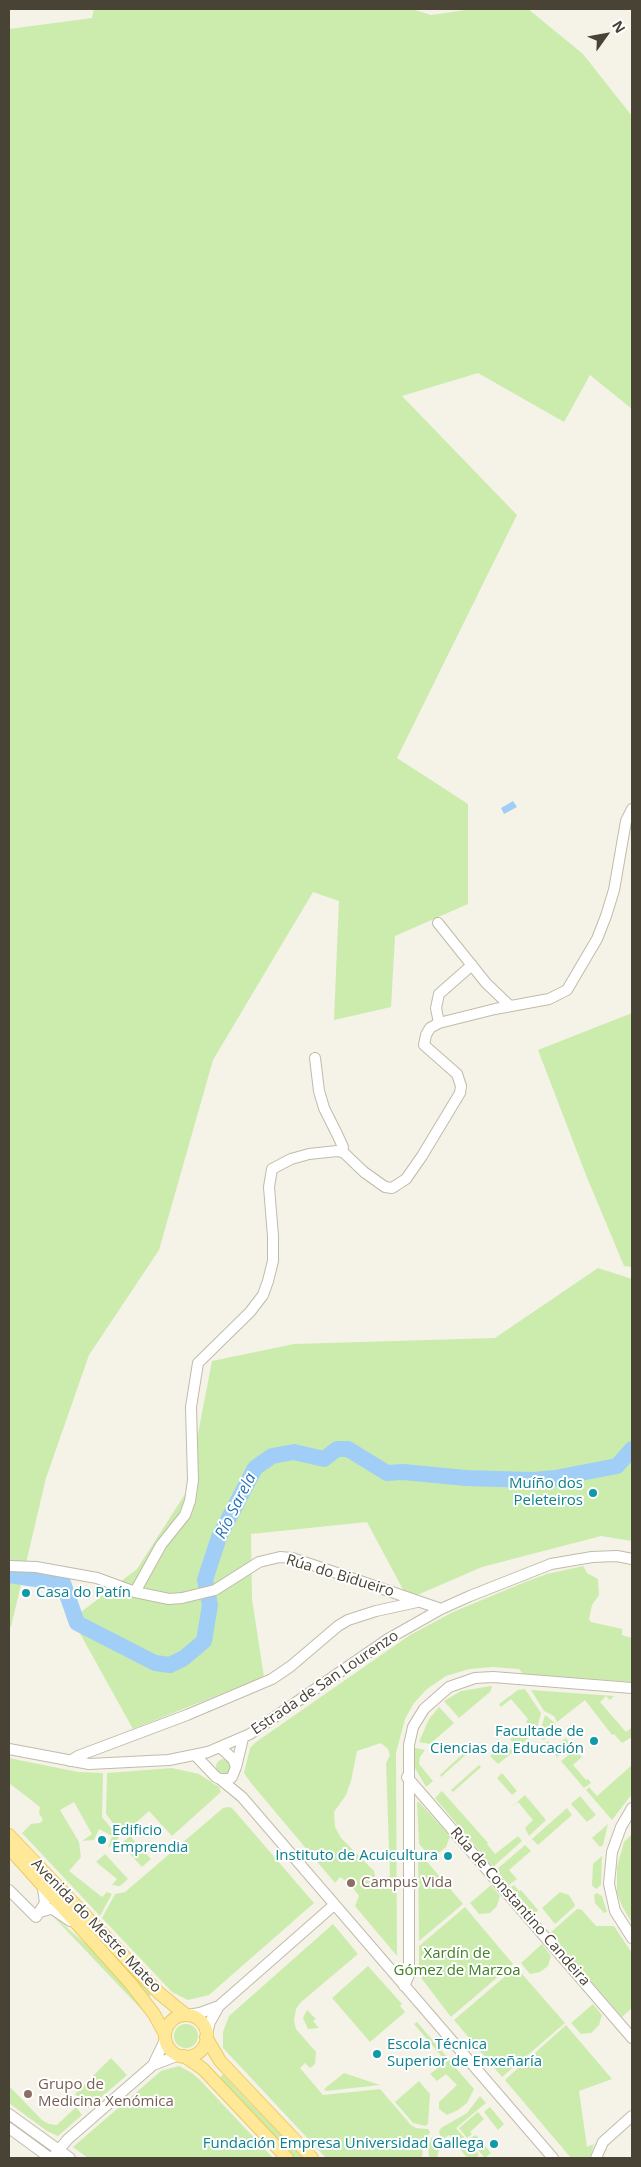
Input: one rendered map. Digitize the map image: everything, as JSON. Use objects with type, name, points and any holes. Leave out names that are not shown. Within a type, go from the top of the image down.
[{"type":"main road","name":"Avenida do Mestre Mateo","points":[[9,1835],[159,1993],[186,2015]]},
{"type":"main road","name":"Avenida do Mestre Mateo","points":[[9,1848],[43,1888],[132,1984],[154,2014],[165,2037]]},
{"type":"main road","points":[[287,2158],[206,2071],[170,2049],[165,2037],[171,2021],[179,2016],[186,2015],[195,2017],[201,2022],[205,2028],[206,2037],[220,2061],[312,2158]]},
{"type":"main road","points":[[181,2056],[192,2056],[200,2051],[206,2037]]},
{"type":"street","points":[[9,1566],[36,1567],[97,1578],[135,1592],[161,1545],[185,1515],[190,1501],[193,1480],[191,1406],[198,1363],[250,1312],[262,1295],[268,1281],[273,1260],[274,1236],[269,1187],[272,1170],[291,1159],[330,1150],[342,1152],[385,1186],[392,1188],[399,1184],[411,1171],[444,1122],[460,1093],[461,1086],[457,1074],[424,1045],[424,1040],[430,1028],[439,1023],[510,1006],[554,998],[567,990],[597,939],[606,916],[614,890],[626,821],[632,809]]},
{"type":"street","points":[[438,922],[486,983],[510,1006]]},
{"type":"street","points":[[439,1023],[436,1008],[439,994],[472,965]]},
{"type":"street","points":[[315,1058],[319,1091],[324,1108],[343,1147],[342,1152]]},
{"type":"street","name":"Estrada de San Lourenzo","points":[[9,1749],[70,1762],[101,1764],[169,1760],[196,1756],[243,1738],[388,1639],[441,1609],[521,1574],[551,1564],[592,1556],[617,1556],[632,1559]]},
{"type":"street","name":"Rúa do Bidueiro","points":[[135,1592],[169,1599],[204,1593],[215,1590],[258,1562],[280,1557],[292,1558],[441,1609]]},
{"type":"street","points":[[70,1762],[78,1756],[187,1715],[272,1679],[348,1620],[376,1611],[417,1602]]},
{"type":"street","points":[[404,1986],[408,1975],[407,1777],[410,1737],[418,1718],[436,1696],[457,1683],[475,1678],[493,1677],[632,1688]]},
{"type":"street","points":[[220,1779],[229,1779],[236,1770],[243,1738]]},
{"type":"street","points":[[221,1748],[233,1760],[242,1797]]},
{"type":"street","points":[[196,1756],[242,1797],[553,2158]]},
{"type":"street","name":"Rúa de Constantino Candeira","points":[[407,1777],[632,2038]]},
{"type":"street","points":[[632,1808],[621,1827],[612,1852],[608,1884],[614,1911],[632,1938]]},
{"type":"street","points":[[621,1827],[632,1823]]},
{"type":"street","points":[[9,1831],[34,1861]]},
{"type":"street","points":[[9,1890],[36,1916],[46,1900],[43,1888]]},
{"type":"street","points":[[206,2037],[210,2022],[219,2006],[334,1905]]},
{"type":"street","points":[[40,1912],[54,1910],[79,1927]]},
{"type":"street","points":[[186,2015],[200,2013],[219,2006]]},
{"type":"street","points":[[153,2065],[165,2037]]},
{"type":"street","points":[[9,2128],[51,2158],[58,2149],[153,2065],[181,2056]]},
{"type":"street","points":[[9,2114],[70,2158]]},
{"type":"street","points":[[596,2158],[603,2142],[632,2116]]},
{"type":"green space","points":[[94,9],[412,9],[431,15],[473,9],[528,9],[583,54],[632,116],[632,409],[590,375],[564,422],[478,373],[402,396],[517,515],[397,758],[468,804],[468,904],[395,936],[391,1007],[334,1020],[339,901],[313,892],[213,1060],[159,1250],[89,1355],[46,1478],[11,1627],[9,1627],[9,29],[92,18]]},
{"type":"green space","points":[[632,1013],[632,1267],[624,1266],[586,1175],[538,1050]]},
{"type":"green space","points":[[598,1268],[632,1279],[632,1541],[601,1536],[482,1567],[408,1599],[367,1522],[251,1534],[252,1599],[264,1677],[133,1729],[72,1619],[137,1569],[187,1491],[212,1361],[294,1344],[495,1338]]},
{"type":"green space","points":[[583,1566],[587,1573],[598,1579],[599,1595],[592,1605],[589,1619],[591,1622],[622,1629],[622,1635],[632,1638],[632,1682],[523,1674],[519,1669],[493,1667],[469,1669],[446,1676],[427,1689],[414,1703],[405,1719],[396,1753],[397,1956],[355,1906],[359,1896],[350,1884],[340,1877],[335,1883],[251,1783],[244,1773],[250,1748],[410,1635],[453,1612],[547,1574]],"holes":[[[381,1743],[388,1749],[390,1755],[386,1763],[390,1876],[376,1882],[374,1871],[341,1838],[335,1827],[334,1812],[346,1795],[357,1751]]]},
{"type":"green space","points":[[491,1686],[490,1692],[459,1718],[444,1701],[461,1691]]},
{"type":"green space","points":[[525,1689],[541,1713],[536,1733],[526,1722],[528,1719],[511,1699],[501,1707],[499,1704],[518,1690]]},
{"type":"green space","points":[[531,1690],[614,1696],[610,1700],[606,1696],[600,1702],[626,1732],[632,1727],[632,1737],[622,1743],[614,1734],[612,1735],[585,1700],[557,1722],[554,1716],[544,1711]]},
{"type":"green space","points":[[439,1707],[454,1723],[430,1744],[419,1742],[429,1719]]},
{"type":"green space","points":[[545,1715],[556,1724],[549,1732],[547,1730],[542,1734],[546,1738],[543,1740],[539,1735]]},
{"type":"green space","points":[[526,1726],[533,1734],[517,1748],[510,1739]]},
{"type":"green space","points":[[566,1738],[571,1745],[557,1757],[546,1743],[548,1741],[554,1748]]},
{"type":"green space","points":[[505,1743],[513,1752],[498,1764],[490,1756]]},
{"type":"green space","points":[[415,1748],[425,1750],[420,1757],[419,1764],[433,1781],[426,1787],[415,1768]]},
{"type":"green space","points":[[467,1750],[469,1752],[441,1777],[440,1775]]},
{"type":"green space","points":[[575,1750],[582,1757],[573,1765],[591,1783],[584,1788],[561,1761]]},
{"type":"green space","points":[[9,1758],[78,1772],[103,1773],[102,1817],[119,1838],[108,1848],[112,1836],[99,1829],[94,1840],[82,1841],[92,1834],[74,1802],[60,1810],[79,1842],[81,1857],[69,1871],[102,1897],[107,1892],[112,1894],[100,1916],[22,1833],[31,1824],[40,1823],[43,1820],[39,1813],[40,1807],[9,1783]]},
{"type":"green space","points":[[221,1759],[227,1759],[232,1764],[230,1773],[221,1775],[216,1770],[216,1764]]},
{"type":"green space","points":[[479,1765],[481,1767],[453,1792],[451,1790]]},
{"type":"green space","points":[[632,1765],[632,1794],[612,1820],[586,1790],[589,1787],[597,1796]]},
{"type":"green space","points":[[172,1768],[199,1774],[219,1787],[221,1792],[172,1836],[149,1811],[122,1835],[106,1814],[107,1773]]},
{"type":"green space","points":[[502,1773],[517,1791],[512,1795],[497,1778]]},
{"type":"green space","points":[[442,1791],[488,1843],[495,1854],[518,1836],[522,1841],[493,1867],[435,1798]]},
{"type":"green space","points":[[525,1795],[546,1820],[529,1836],[525,1828],[533,1820],[518,1802],[508,1810]]},
{"type":"green space","points":[[580,1796],[596,1815],[587,1822],[571,1804]]},
{"type":"green space","points":[[417,1802],[450,1836],[446,1847],[439,1853],[429,1855],[419,1844]]},
{"type":"green space","points":[[223,1808],[232,1808],[314,1903],[209,1995],[188,2000],[172,1992],[102,1918],[115,1894],[125,1892]]},
{"type":"green space","points":[[567,1808],[572,1815],[538,1845],[532,1839]]},
{"type":"green space","points":[[608,1824],[603,1845],[600,1847],[592,1838]]},
{"type":"green space","points":[[632,1834],[632,1923],[617,1893],[617,1867],[624,1842]]},
{"type":"green space","points":[[130,1836],[151,1859],[142,1867],[121,1844]]},
{"type":"green space","points":[[525,1845],[531,1851],[509,1870],[517,1879],[509,1885],[496,1870]]},
{"type":"green space","name":"Xardín de Gómez de Marzoa","points":[[418,1851],[463,1904],[419,1941]]},
{"type":"green space","points":[[105,1854],[128,1879],[120,1886],[112,1885],[117,1879],[96,1862]]},
{"type":"green space","points":[[602,1856],[601,1885],[596,1889],[592,1885],[593,1864]]},
{"type":"green space","points":[[491,1885],[500,1896],[497,1906],[490,1913],[479,1914],[470,1903]]},
{"type":"green space","points":[[514,1885],[519,1891],[521,1890],[538,1910],[536,1913],[538,1915],[536,1916],[511,1887]]},
{"type":"green space","points":[[560,1892],[569,1895],[575,1905],[555,1924],[542,1908]]},
{"type":"green space","points":[[597,1893],[602,1896],[607,1912],[604,1913],[595,1903],[594,1895]]},
{"type":"green space","name":"Xardín de Gómez de Marzoa","points":[[465,1907],[513,1964],[451,2017],[422,1979],[419,1970],[419,1946]]},
{"type":"green space","points":[[577,1909],[582,1910],[596,1926],[614,1926],[632,1953],[632,2008],[622,2017],[550,1933]]},
{"type":"green space","points":[[50,1913],[87,1945],[144,2009],[142,2010]]},
{"type":"green space","points":[[333,1924],[358,1954],[300,2003],[296,2009],[294,2021],[296,2029],[316,2052],[315,2064],[310,2068],[305,2063],[300,2068],[323,2095],[380,2089],[411,2125],[416,2128],[428,2129],[430,2132],[423,2148],[422,2158],[326,2158],[223,2048],[223,2032],[229,2016]]},
{"type":"green space","points":[[101,1943],[107,1946],[152,1993],[149,1997]]},
{"type":"green space","points":[[542,1944],[551,1956],[548,1966],[540,1972],[530,1974],[521,1963]]},
{"type":"green space","points":[[368,1966],[402,2004],[400,2006],[405,2012],[370,2042],[332,1998]]},
{"type":"green space","name":"Xardín de Gómez de Marzoa","points":[[516,1967],[565,2023],[502,2077],[454,2020]]},
{"type":"green space","points":[[593,2004],[602,2015],[599,2025],[591,2033],[581,2034],[571,2023]]},
{"type":"green space","points":[[307,2010],[316,2019],[313,2021],[319,2028],[308,2029],[303,2018]]},
{"type":"green space","points":[[417,2022],[446,2056],[443,2058],[414,2024]]},
{"type":"green space","points":[[186,2024],[191,2025],[197,2031],[197,2041],[191,2047],[186,2048],[181,2047],[175,2041],[174,2036],[175,2031],[181,2025]]},
{"type":"green space","points":[[566,2025],[612,2079],[579,2091],[587,2147],[594,2144],[590,2158],[571,2158],[505,2080]]},
{"type":"green space","points":[[111,2058],[127,2075],[89,2108],[75,2094]]},
{"type":"green space","points":[[449,2060],[474,2089],[467,2103],[447,2115],[439,2109],[439,2102],[457,2085],[446,2074],[437,2081],[430,2074]]},
{"type":"green space","points":[[179,2066],[200,2080],[273,2158],[88,2158],[73,2147],[161,2071]]},
{"type":"green space","points":[[344,2073],[380,2085],[326,2091],[324,2089]]},
{"type":"green space","points":[[223,2074],[304,2158],[294,2158],[266,2129],[220,2078]]},
{"type":"green space","points":[[419,2081],[430,2094],[428,2124],[425,2126],[413,2123],[395,2102]]},
{"type":"green space","points":[[9,2086],[42,2120],[49,2124],[57,2125],[76,2107],[82,2115],[58,2136],[47,2131],[9,2103]]},
{"type":"green space","points":[[480,2096],[486,2103],[456,2128],[479,2155],[476,2158],[467,2158],[449,2135],[442,2140],[439,2132],[441,2128],[467,2113]]},
{"type":"green space","points":[[490,2107],[504,2124],[498,2130],[484,2112]]},
{"type":"green space","points":[[478,2112],[484,2119],[470,2132],[472,2134],[467,2138],[459,2128]]},
{"type":"green space","points":[[476,2135],[491,2153],[485,2158],[468,2139]]},
{"type":"green space","points":[[432,2137],[439,2150],[437,2158],[429,2158],[428,2146]]},
{"type":"water","points":[[513,801],[517,807],[504,814],[501,808]]},
{"type":"waterway","name":"Río Sarela","points":[[9,1575],[63,1583],[77,1623],[155,1663],[170,1665],[184,1658],[204,1641],[210,1605],[205,1580],[219,1537],[255,1468],[272,1456],[294,1452],[324,1459],[337,1449],[348,1449],[387,1473],[403,1472],[466,1478],[533,1480],[555,1478],[617,1466],[632,1449]]},
{"type":"place","name":"Muíño dos Peleteiros","points":[[593,1493]]},
{"type":"place","name":"Casa do Patín","points":[[26,1593]]},
{"type":"place","name":"Facultade de Ciencias da Educación","points":[[594,1741]]},
{"type":"place","name":"Edificio Emprendia","points":[[102,1840]]},
{"type":"place","name":"Instituto de Acuicultura","points":[[448,1856]]},
{"type":"place","name":"Campus Vida","points":[[351,1883]]},
{"type":"place","name":"Escola Técnica Superior de Enxeñaría","points":[[377,2054]]},
{"type":"place","name":"Grupo de Medicina Xenómica","points":[[28,2094]]},
{"type":"place","name":"Fundación Empresa Universidad Gallega","points":[[494,2144]]}]
